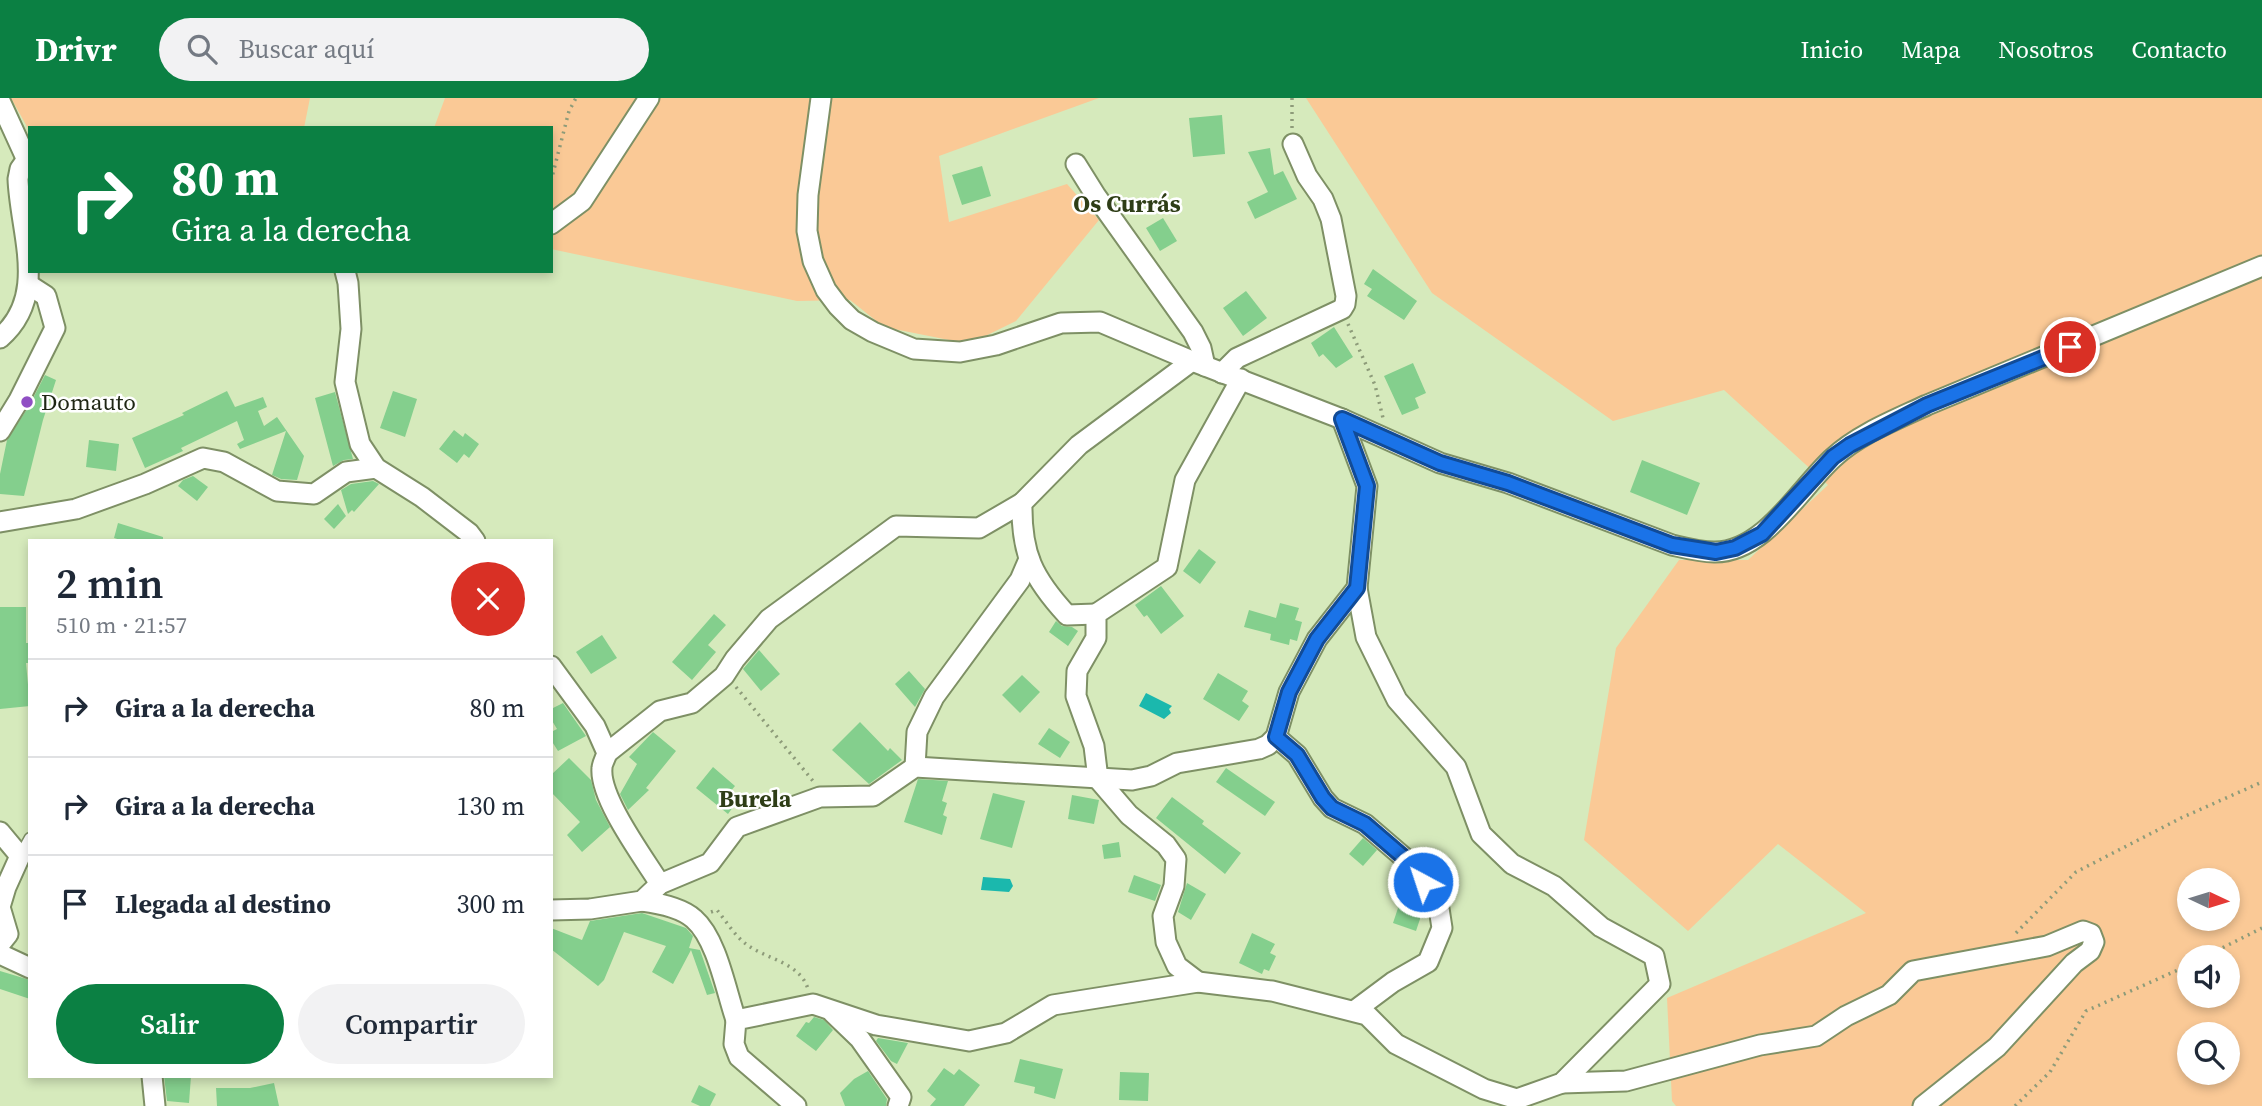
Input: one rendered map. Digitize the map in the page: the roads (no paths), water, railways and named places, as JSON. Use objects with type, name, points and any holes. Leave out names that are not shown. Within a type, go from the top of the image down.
[{"type":"street","points":[[553,223],[582,201],[649,98]]},
{"type":"street","points":[[821,98],[808,195],[807,232],[813,261],[826,289],[838,306],[852,320],[891,341],[914,349],[960,352],[996,345],[1061,323],[1100,322],[1342,419],[1440,463],[1508,483],[1672,545],[1716,552],[1735,548],[1762,534],[1833,457],[1883,426],[1927,405],[2262,266]]},
{"type":"street","points":[[0,102],[28,156],[18,179],[28,249]]},
{"type":"street","points":[[660,884],[617,815],[607,793],[602,768],[607,753],[660,711],[692,703],[724,676],[769,619],[896,526],[979,528],[1022,503],[1079,445],[1237,358],[1342,309],[1346,296],[1331,219],[1293,144]]},
{"type":"street","points":[[1022,503],[1021,533],[1031,568],[1051,598],[1067,615],[1096,614],[1167,567],[1185,480],[1215,370],[1194,332],[1103,207],[1076,164]]},
{"type":"street","points":[[0,338],[17,317],[25,301],[30,273]]},
{"type":"street","points":[[346,273],[351,330],[345,382],[360,444],[376,468],[422,497],[474,539]]},
{"type":"street","points":[[0,431],[19,400],[55,328],[46,296],[29,285]]},
{"type":"street","points":[[1342,419],[1367,486],[1357,588],[1366,637],[1397,700],[1456,767],[1481,834],[1512,864],[1555,886],[1601,927],[1654,956],[1660,984],[1562,1083]]},
{"type":"street","points":[[0,522],[76,509],[145,484],[203,458],[224,462],[277,491],[314,494],[346,472],[376,468]]},
{"type":"street","points":[[915,767],[917,732],[934,697],[1020,580],[1029,559]]},
{"type":"street","points":[[642,901],[660,884],[710,863],[737,827],[820,797],[873,796],[915,767],[1132,780],[1152,776],[1177,763],[1259,749],[1276,737],[1289,692],[1317,639],[1357,588]]},
{"type":"street","points":[[1096,614],[1096,638],[1076,671],[1076,696],[1094,746],[1098,779],[1129,815],[1166,845],[1176,859],[1174,886],[1163,916],[1166,942],[1177,967],[1198,982]]},
{"type":"street","points":[[553,669],[595,726],[607,753]]},
{"type":"street","points":[[1276,737],[1297,755],[1332,808],[1365,824],[1408,861],[1438,902],[1442,928],[1428,962],[1393,982],[1354,1011]]},
{"type":"street","points":[[0,832],[20,856],[0,907],[8,934],[0,944]]},
{"type":"street","points":[[553,910],[590,909],[642,901],[657,903],[693,917],[708,937],[736,1020],[734,1044],[739,1057],[796,1106]]},
{"type":"street","points":[[736,1020],[821,1007],[876,1025],[969,1041],[1006,1033],[1053,1005],[1198,982],[1272,991],[1367,1014],[1396,1044],[1484,1089],[1517,1099],[1562,1083],[1626,1081],[1760,1045],[1816,1036],[1846,1016],[1889,995],[1913,971],[2047,947],[2083,931],[2091,934],[2094,942],[2090,951],[2074,963],[1997,1047],[1923,1106]]},
{"type":"street","points":[[0,954],[28,967]]},
{"type":"street","points":[[821,1007],[860,1039],[901,1097],[898,1106]]},
{"type":"street","points":[[152,1078],[155,1106]]},
{"type":"lane","points":[[20,856],[28,842]]},
{"type":"water","points":[[1146,693],[1172,706],[1169,709],[1171,713],[1164,719],[1139,706]]},
{"type":"water","points":[[983,877],[1010,879],[1013,886],[1009,892],[981,890]]},
{"type":"place","name":"Domauto","points":[[27,402]]},
{"type":"district","name":"Os Currás","points":[[1127,203]]},
{"type":"district","name":"Burela","points":[[755,798]]}]
